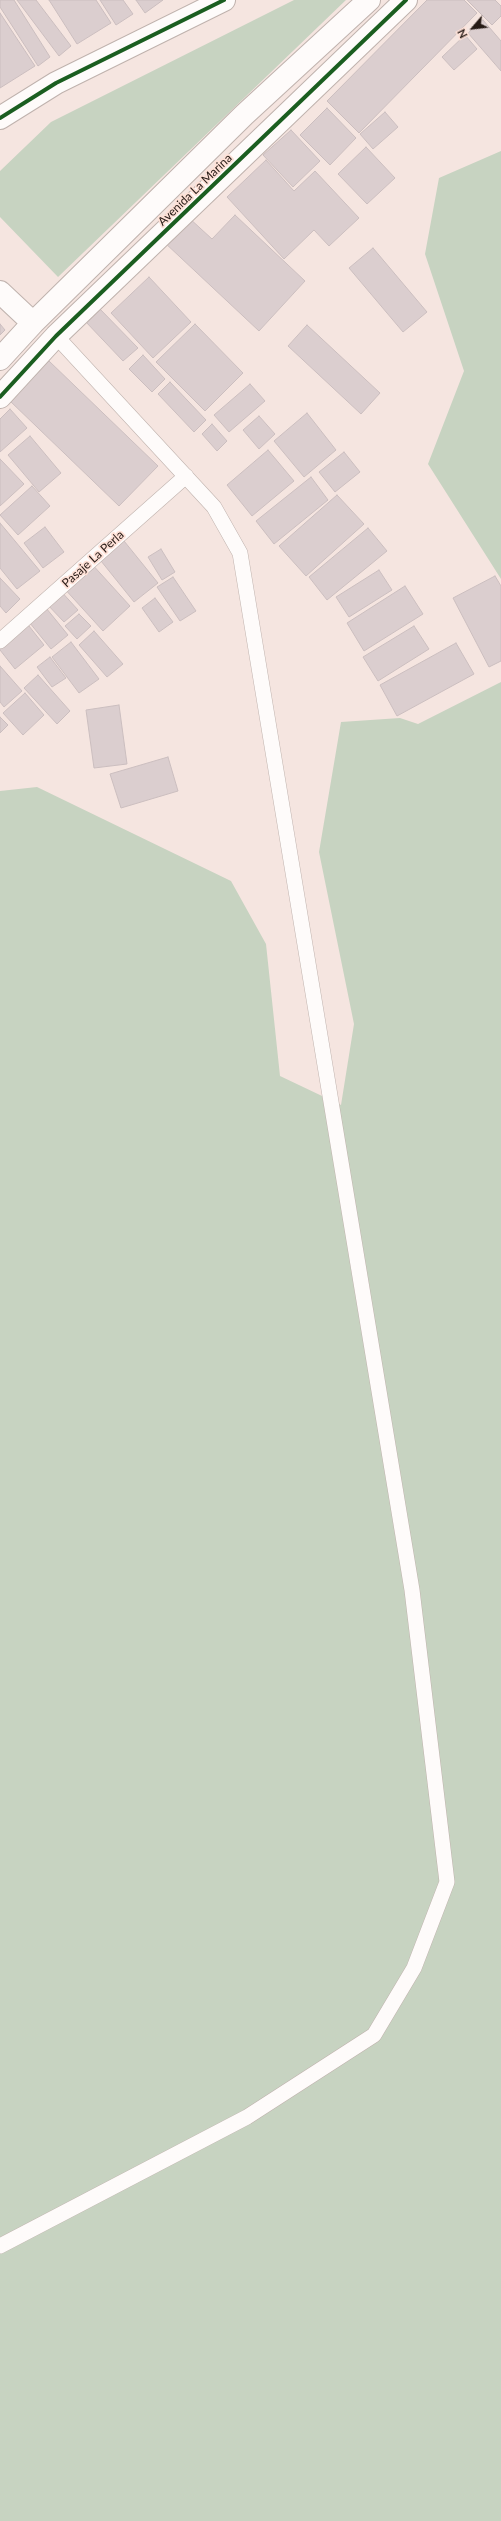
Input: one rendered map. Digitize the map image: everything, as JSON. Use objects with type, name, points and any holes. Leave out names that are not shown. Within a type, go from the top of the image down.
[{"type":"street","points":[[0,118],[56,83],[224,0]]},
{"type":"street","name":"Avenida La Marina","points":[[0,359],[33,323],[244,115],[369,0]]},
{"type":"street","name":"Avenida La Marina","points":[[0,397],[56,336],[406,0]]},
{"type":"street","points":[[0,292],[33,323]]},
{"type":"lane","points":[[0,2246],[247,2118],[374,2035],[414,1968],[447,1882],[412,1590],[240,553],[214,507],[56,336]]},
{"type":"lane","name":"Pasaje La Perla","points":[[0,641],[186,476]]},
{"type":"green space","points":[[294,0],[346,0],[58,277],[0,217],[0,171],[51,122]]},
{"type":"green space","points":[[501,151],[501,579],[428,464],[464,371],[425,254],[439,178]]},
{"type":"green space","points":[[501,682],[501,2521],[0,2521],[0,791],[37,787],[231,881],[266,944],[280,1076],[341,1105],[354,1024],[319,852],[341,722],[400,718],[418,724]]},
{"type":"building","points":[[0,0],[14,0],[50,57],[38,66],[0,7]]},
{"type":"building","points":[[17,0],[36,0],[71,46],[59,56]]},
{"type":"building","points":[[49,0],[96,0],[111,23],[77,44]]},
{"type":"building","points":[[100,0],[123,0],[133,14],[116,25]]},
{"type":"building","points":[[136,0],[163,0],[145,13]]},
{"type":"building","points":[[427,0],[464,0],[477,13],[359,133],[327,101]]},
{"type":"building","points":[[467,0],[495,0],[501,6],[501,16],[492,25]]},
{"type":"building","points":[[0,13],[35,66],[0,88]]},
{"type":"building","points":[[483,20],[501,41],[501,71],[468,33]]},
{"type":"building","points":[[465,35],[477,49],[454,70],[442,57]]},
{"type":"building","points":[[327,108],[356,138],[330,165],[300,135]]},
{"type":"building","points":[[385,112],[398,127],[373,149],[360,134]]},
{"type":"building","points":[[291,130],[320,161],[293,187],[263,155]]},
{"type":"building","points":[[366,147],[395,178],[367,204],[338,174]]},
{"type":"building","points":[[266,160],[294,191],[315,171],[359,218],[329,246],[314,230],[284,259],[227,197]]},
{"type":"building","points":[[235,215],[305,281],[259,331],[164,242],[188,217],[212,239]]},
{"type":"building","points":[[373,248],[427,312],[403,332],[349,268]]},
{"type":"building","points":[[149,277],[191,322],[153,358],[111,313]]},
{"type":"building","points":[[99,308],[138,348],[123,361],[85,321]]},
{"type":"building","points":[[0,324],[5,330],[0,335]]},
{"type":"building","points":[[195,324],[243,373],[205,411],[156,362]]},
{"type":"building","points":[[307,325],[380,393],[361,414],[288,346]]},
{"type":"building","points":[[143,355],[165,379],[152,392],[129,369]]},
{"type":"building","points":[[49,361],[158,466],[119,506],[10,401]]},
{"type":"building","points":[[170,382],[206,420],[194,432],[158,394]]},
{"type":"building","points":[[250,384],[265,401],[229,432],[214,415]]},
{"type":"building","points":[[10,409],[27,428],[0,452],[0,419]]},
{"type":"building","points":[[307,413],[336,450],[304,477],[274,441]]},
{"type":"building","points":[[259,416],[275,434],[259,449],[243,430]]},
{"type":"building","points":[[212,424],[227,441],[217,451],[202,434]]},
{"type":"building","points":[[30,436],[61,473],[39,492],[8,455]]},
{"type":"building","points":[[268,450],[294,481],[252,516],[227,485]]},
{"type":"building","points":[[344,452],[360,472],[335,492],[319,472]]},
{"type":"building","points":[[0,459],[24,484],[0,506]]},
{"type":"building","points":[[311,477],[328,500],[274,544],[256,521]]},
{"type":"building","points":[[32,486],[50,506],[18,535],[0,515]]},
{"type":"building","points":[[337,495],[364,524],[306,576],[279,546]]},
{"type":"building","points":[[0,523],[40,571],[17,589],[0,568]]},
{"type":"building","points":[[45,527],[64,552],[43,568],[24,543]]},
{"type":"building","points":[[368,528],[387,551],[327,600],[309,577]]},
{"type":"building","points":[[120,536],[158,583],[134,602],[97,556]]},
{"type":"building","points":[[161,549],[175,572],[162,580],[148,557]]},
{"type":"building","points":[[90,562],[130,606],[103,631],[63,587]]},
{"type":"building","points":[[379,570],[392,590],[349,617],[336,597]]},
{"type":"building","points":[[495,576],[501,586],[501,661],[489,667],[453,598]]},
{"type":"building","points":[[173,577],[196,611],[180,621],[157,587]]},
{"type":"building","points":[[0,578],[20,599],[6,613],[0,606]]},
{"type":"building","points":[[405,586],[423,614],[364,651],[347,623]]},
{"type":"building","points":[[59,589],[78,610],[64,622],[45,602]]},
{"type":"building","points":[[155,598],[173,622],[159,632],[142,608]]},
{"type":"building","points":[[42,603],[68,635],[51,649],[25,617]]},
{"type":"building","points":[[79,614],[91,626],[77,639],[65,626]]},
{"type":"building","points":[[25,621],[44,645],[15,669],[0,650],[0,641]]},
{"type":"building","points":[[414,626],[429,649],[378,681],[363,657]]},
{"type":"building","points":[[94,631],[123,664],[107,677],[79,645]]},
{"type":"building","points":[[71,642],[99,679],[79,693],[52,657]]},
{"type":"building","points":[[456,643],[474,674],[397,716],[380,685]]},
{"type":"building","points":[[50,657],[66,678],[52,687],[37,667]]},
{"type":"building","points":[[0,666],[22,691],[4,707],[0,702]]},
{"type":"building","points":[[38,675],[70,711],[57,724],[24,688]]},
{"type":"building","points":[[25,693],[44,715],[23,735],[3,713]]},
{"type":"building","points":[[119,705],[127,764],[94,768],[86,710]]},
{"type":"building","points":[[0,717],[8,725],[0,733]]},
{"type":"building","points":[[168,757],[178,791],[121,808],[110,774]]},
{"type":"cycle path","points":[[0,118],[56,83],[224,0]]},
{"type":"cycle path","points":[[0,397],[56,336],[406,0]]}]
